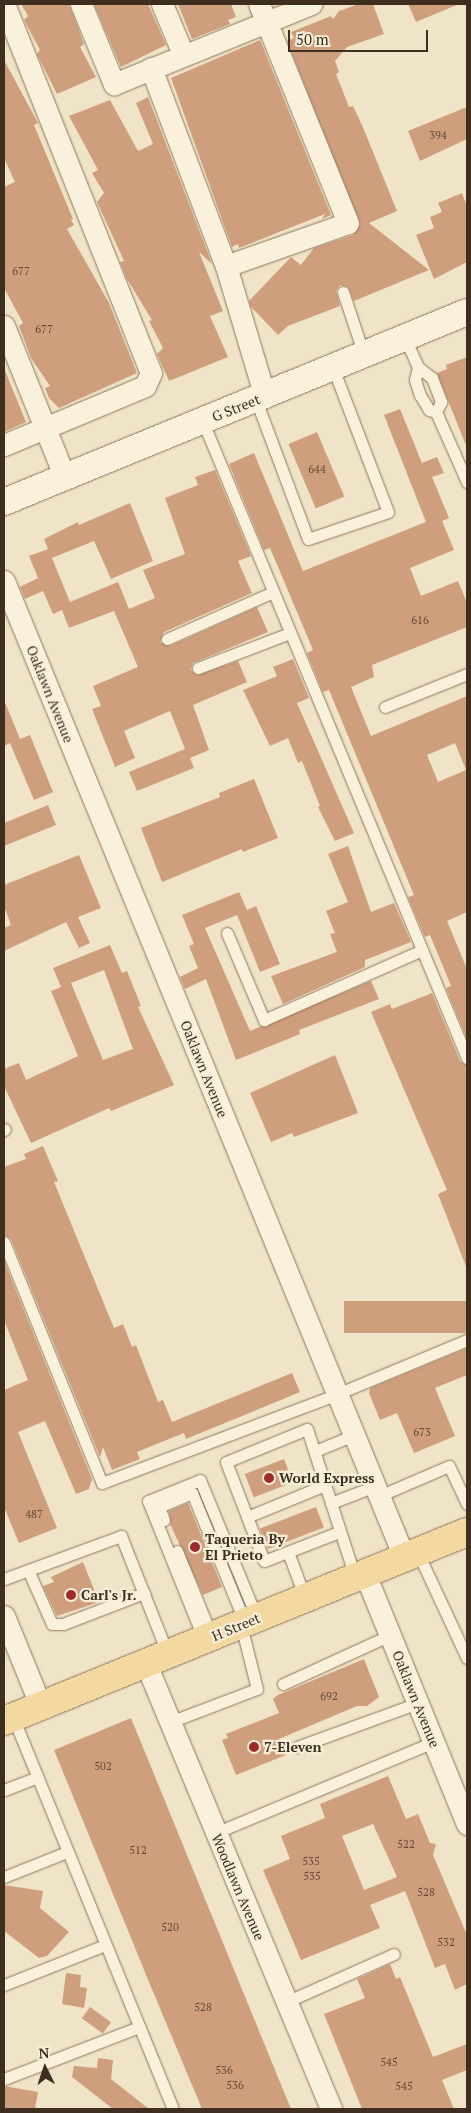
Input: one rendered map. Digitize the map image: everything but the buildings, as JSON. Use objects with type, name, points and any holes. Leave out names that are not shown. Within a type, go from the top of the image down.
[{"type":"main road","name":"H Street","points":[[7,1718],[157,1659],[467,1532]]},
{"type":"street","points":[[4,4],[151,373],[145,386],[4,445]]},
{"type":"street","points":[[81,4],[114,84],[183,54],[263,12],[311,4]]},
{"type":"street","points":[[162,4],[183,54]]},
{"type":"street","points":[[226,266],[348,222],[263,12]]},
{"type":"street","points":[[151,68],[226,266],[260,399]]},
{"type":"street","name":"G Street","points":[[4,502],[260,399],[467,312]]},
{"type":"street","points":[[4,326],[43,428],[65,478]]},
{"type":"street","name":"Oaklawn Avenue","points":[[4,582],[354,1436],[377,1491],[410,1554]]},
{"type":"street","name":"Oaklawn Avenue","points":[[360,1576],[390,1634],[467,1824]]},
{"type":"street","points":[[4,1616],[40,1704]]},
{"type":"street","name":"Woodlawn Avenue","points":[[157,1659],[170,1722],[331,2109]]},
{"type":"lane","points":[[343,292],[364,355]]},
{"type":"lane","points":[[405,338],[418,367],[432,378],[441,402],[436,412]]},
{"type":"lane","points":[[418,367],[415,380],[420,395],[429,410],[436,412]]},
{"type":"lane","points":[[260,399],[308,539],[388,512],[333,368]]},
{"type":"lane","points":[[436,412],[467,482]]},
{"type":"lane","points":[[202,422],[467,1058]]},
{"type":"lane","points":[[166,639],[273,592]]},
{"type":"lane","points":[[198,668],[290,633]]},
{"type":"lane","points":[[385,707],[467,674]]},
{"type":"lane","points":[[227,933],[264,1020],[422,950]]},
{"type":"lane","points":[[4,1242],[102,1483],[337,1394],[467,1340]]},
{"type":"lane","points":[[339,1532],[264,1561],[226,1462],[308,1429],[339,1532],[360,1576]]},
{"type":"lane","points":[[314,1451],[354,1436]]},
{"type":"lane","points":[[331,1504],[377,1491],[449,1466],[467,1504]]},
{"type":"lane","points":[[170,1722],[257,1689],[248,1622],[200,1480],[148,1501],[208,1638]]},
{"type":"lane","points":[[247,1517],[325,1486]]},
{"type":"lane","points":[[4,1578],[121,1536],[144,1594],[157,1659]]},
{"type":"lane","points":[[288,1552],[305,1598]]},
{"type":"lane","points":[[410,1554],[467,1658]]},
{"type":"lane","points":[[28,1570],[52,1624],[63,1624],[144,1594]]},
{"type":"lane","points":[[283,1684],[390,1634]]},
{"type":"lane","points":[[297,1747],[418,1703]]},
{"type":"lane","points":[[7,1718],[38,1777],[173,2109]]},
{"type":"lane","points":[[215,1833],[434,1742]]},
{"type":"lane","points":[[4,1790],[38,1777]]},
{"type":"lane","points":[[4,1877],[67,1852]]},
{"type":"lane","points":[[4,1985],[105,1945]]},
{"type":"lane","points":[[286,2002],[394,1954]]},
{"type":"lane","points":[[4,2079],[139,2027]]},
{"type":"place","name":"World Express","points":[[269,1478]]},
{"type":"place","name":"Taqueria By El Prieto","points":[[195,1547]]},
{"type":"place","name":"Carl's Jr.","points":[[71,1595]]},
{"type":"place","name":"7-Eleven","points":[[254,1747]]}]
